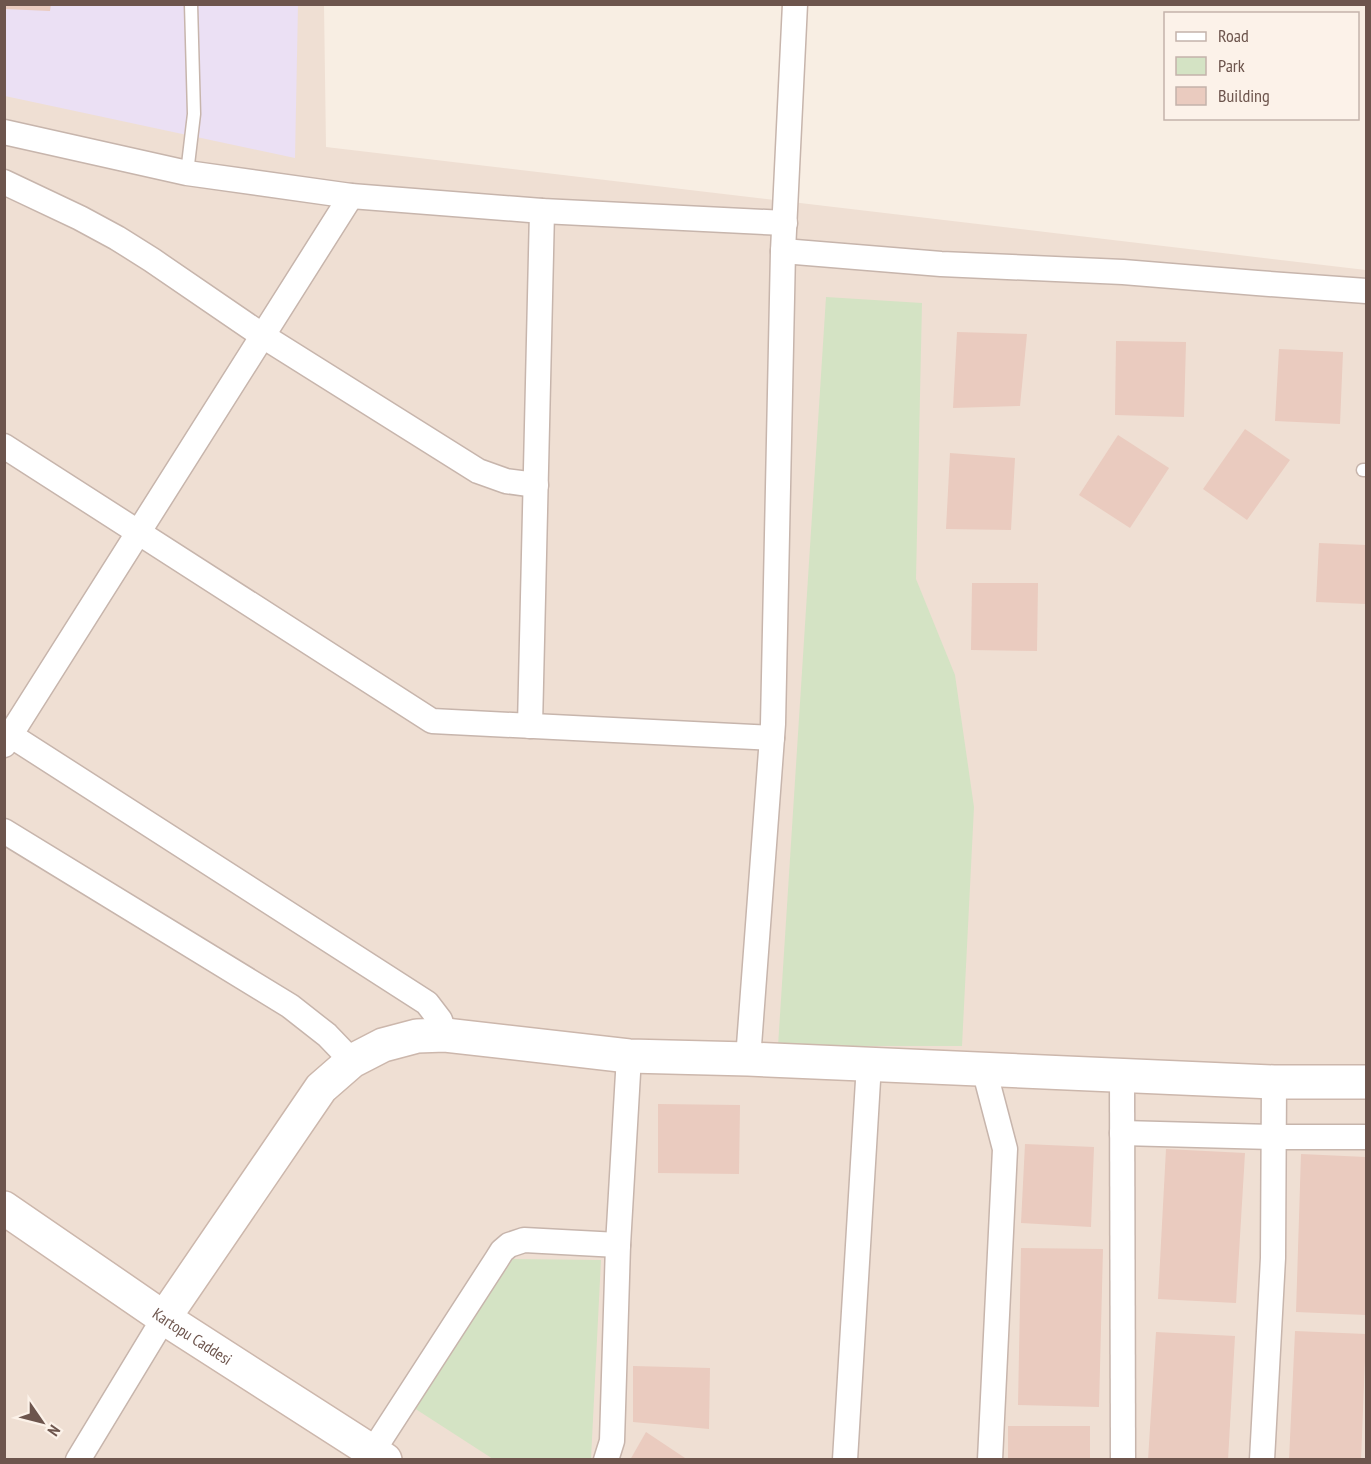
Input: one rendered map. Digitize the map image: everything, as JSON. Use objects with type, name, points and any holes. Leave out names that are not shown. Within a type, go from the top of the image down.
[{"type":"street","points":[[748,1059],[772,738],[783,251],[795,4]]},
{"type":"street","points":[[4,132],[187,173],[351,196],[542,211],[784,223]]},
{"type":"street","points":[[4,182],[117,238],[263,336],[478,471],[506,482],[536,485]]},
{"type":"street","points":[[351,196],[139,532],[6,737],[427,1003],[440,1020],[445,1035]]},
{"type":"street","points":[[530,726],[542,211]]},
{"type":"street","points":[[783,251],[941,264],[1123,272],[1366,291]]},
{"type":"street","points":[[4,446],[432,721],[772,738]]},
{"type":"street","points":[[4,831],[290,1006],[327,1035],[352,1061]]},
{"type":"street","points":[[78,1460],[164,1318],[321,1088],[352,1061],[382,1045],[417,1036],[445,1035],[629,1056],[1274,1082],[1366,1082]]},
{"type":"street","points":[[606,1460],[612,1441],[618,1245],[629,1056]]},
{"type":"street","points":[[845,1460],[868,1064]]},
{"type":"street","points":[[984,1069],[1005,1149],[990,1460]]},
{"type":"street","points":[[1122,1076],[1124,1460]]},
{"type":"street","points":[[1262,1460],[1274,1258],[1274,1082]]},
{"type":"street","points":[[1122,1133],[1366,1137]]},
{"type":"street","name":"Kartopu Caddesi","points":[[4,1208],[164,1318],[374,1457]]},
{"type":"street","points":[[374,1457],[502,1251],[509,1245],[525,1240],[618,1245]]},
{"type":"lane","points":[[187,173],[194,114],[192,4]]},
{"type":"shaded area","points":[[5,5],[324,5],[326,147],[1366,270],[1366,1459],[5,1460]]},
{"type":"shaded area","points":[[5,5],[298,5],[295,158],[5,96]]},
{"type":"green space","points":[[826,297],[922,303],[916,579],[955,675],[974,807],[962,1046],[778,1046]]},
{"type":"green space","points":[[513,1259],[601,1260],[591,1459],[493,1459],[414,1408]]},
{"type":"building","points":[[4,4],[51,4],[50,11],[4,9]]},
{"type":"building","points":[[957,332],[1027,334],[1020,406],[953,408]]},
{"type":"building","points":[[1116,341],[1186,342],[1184,417],[1115,415]]},
{"type":"building","points":[[1279,349],[1343,352],[1340,424],[1275,421]]},
{"type":"building","points":[[1245,429],[1290,460],[1247,520],[1203,489]]},
{"type":"building","points":[[1118,435],[1169,468],[1130,528],[1079,495]]},
{"type":"building","points":[[950,453],[1015,458],[1011,530],[946,529]]},
{"type":"building","points":[[1319,543],[1366,545],[1366,604],[1316,602]]},
{"type":"building","points":[[972,583],[1038,583],[1037,651],[971,650]]},
{"type":"building","points":[[658,1104],[740,1105],[739,1174],[658,1173]]},
{"type":"building","points":[[1025,1144],[1094,1147],[1091,1227],[1021,1223]]},
{"type":"building","points":[[1166,1149],[1245,1153],[1236,1303],[1158,1299]]},
{"type":"building","points":[[1301,1154],[1366,1157],[1366,1315],[1296,1312]]},
{"type":"building","points":[[1021,1248],[1103,1249],[1099,1407],[1018,1405]]},
{"type":"building","points":[[1295,1331],[1366,1334],[1361,1460],[1289,1460]]},
{"type":"building","points":[[1156,1332],[1235,1336],[1228,1460],[1148,1460]]},
{"type":"building","points":[[633,1366],[710,1368],[709,1429],[633,1422]]},
{"type":"building","points":[[1008,1426],[1090,1426],[1090,1460],[1008,1460]]},
{"type":"building","points":[[646,1432],[688,1460],[630,1460]]}]
